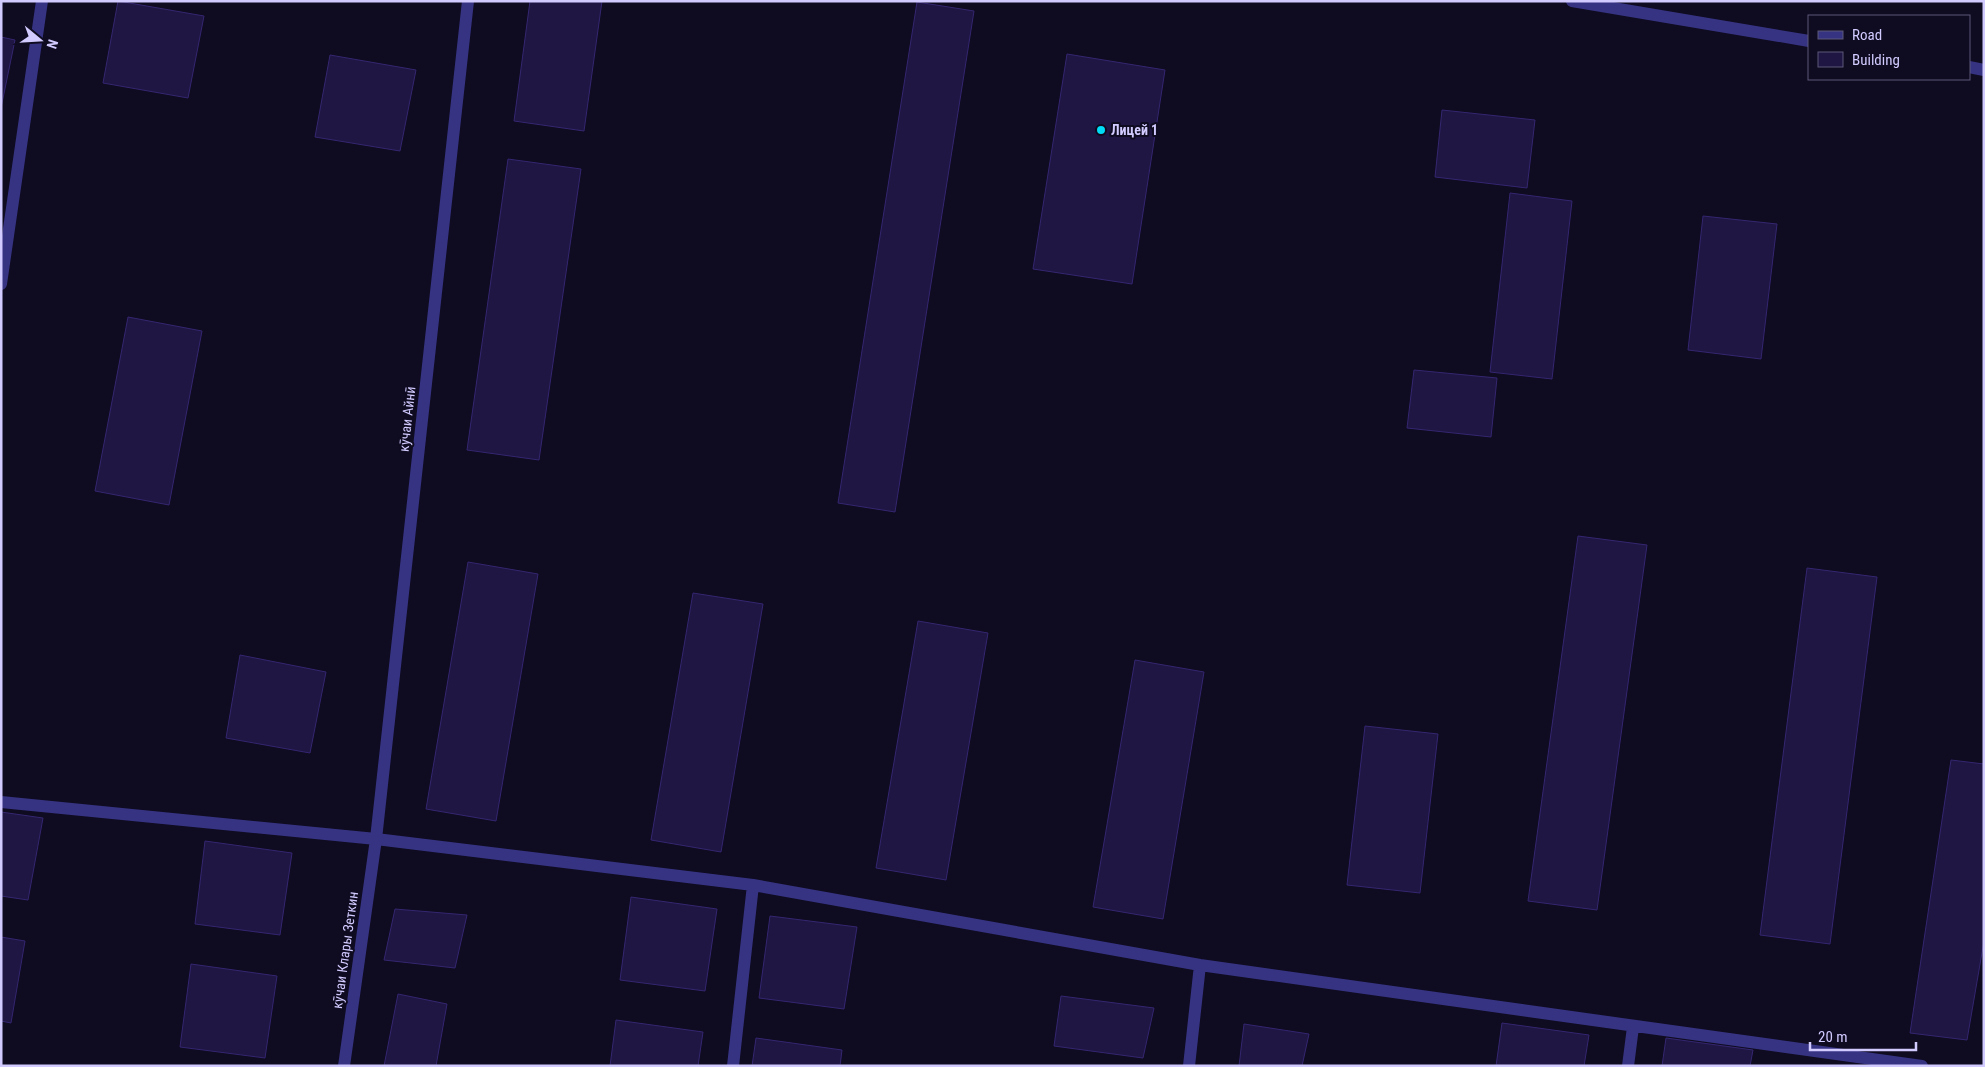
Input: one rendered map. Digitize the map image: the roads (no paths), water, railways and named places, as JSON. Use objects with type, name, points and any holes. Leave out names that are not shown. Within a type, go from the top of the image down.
[{"type":"street","points":[[1,284],[42,1]]},
{"type":"street","name":"кӯчаи Айнӣ","points":[[376,839],[468,1]]},
{"type":"street","points":[[1572,1],[1808,41]]},
{"type":"street","points":[[1970,67],[1984,70]]},
{"type":"street","points":[[1,802],[376,839],[753,885],[1200,966],[1922,1066]]},
{"type":"street","name":"кӯчаи Клары Зеткин","points":[[344,1066],[376,839]]},
{"type":"street","points":[[734,1066],[753,885]]},
{"type":"street","points":[[1189,1066],[1200,966]]},
{"type":"street","points":[[1628,1066],[1633,1027]]},
{"type":"place","name":"Лицей 1","points":[[1101,130]]}]
